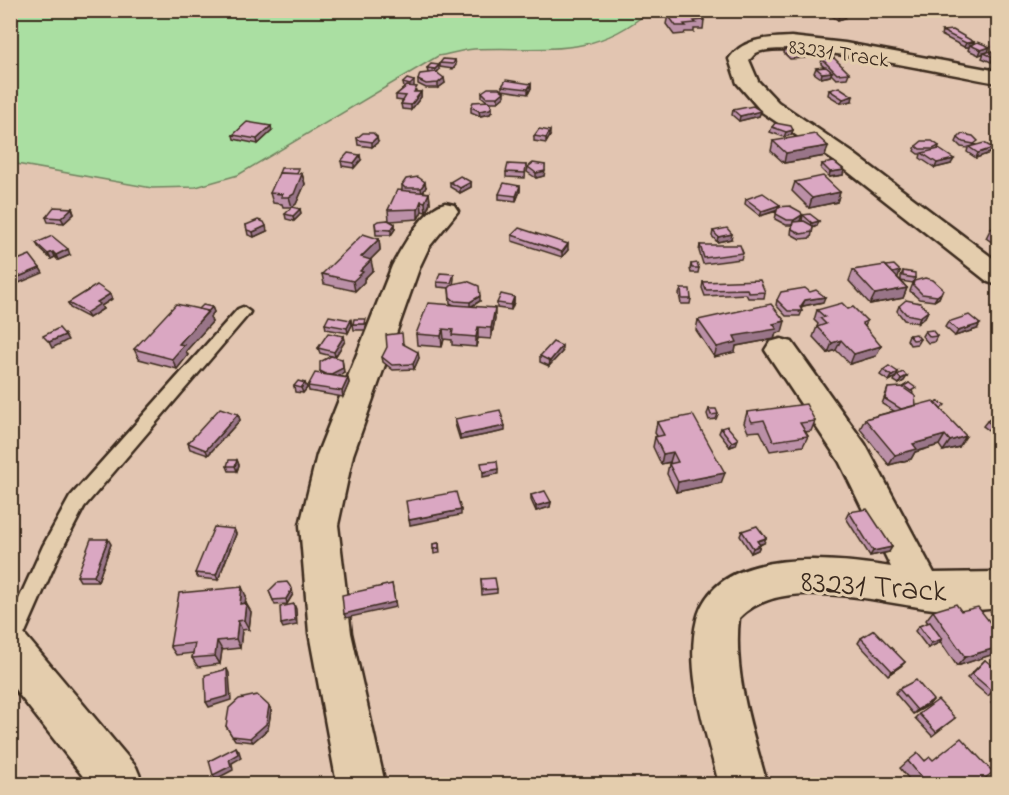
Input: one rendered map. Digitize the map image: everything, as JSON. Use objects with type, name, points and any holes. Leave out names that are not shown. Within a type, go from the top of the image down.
[{"type":"street","name":"83231 Track","points":[[999,76],[805,44],[763,44],[745,50],[739,59],[748,83],[770,107],[845,158],[999,276]]},
{"type":"street","points":[[361,784],[353,758],[330,633],[319,525],[335,455],[406,266],[417,245],[445,211]]},
{"type":"street","points":[[781,350],[853,454],[922,589]]},
{"type":"street","name":"83231 Track","points":[[743,784],[720,679],[716,644],[722,607],[747,590],[793,578],[828,577],[922,589],[984,593],[999,590]]},
{"type":"street","points":[[10,649],[118,784]]},
{"type":"lane","points":[[10,644],[50,552],[77,502],[243,312]]},
{"type":"green space","points":[[10,11],[649,11],[628,27],[587,44],[544,49],[474,49],[438,56],[238,175],[196,187],[152,188],[11,163]]},
{"type":"building","points":[[831,10],[841,10],[847,13],[839,15]]},
{"type":"building","points":[[699,13],[704,20],[684,24],[686,26],[676,26],[668,15]]},
{"type":"building","points":[[953,30],[974,42],[966,43],[942,31]]},
{"type":"building","points":[[978,42],[990,47],[981,50],[970,45]]},
{"type":"building","points":[[798,46],[806,53],[791,55],[785,49]]},
{"type":"building","points":[[992,51],[999,56],[993,57],[984,53]]},
{"type":"building","points":[[834,58],[849,73],[837,74],[822,59]]},
{"type":"building","points":[[443,59],[455,60],[453,64],[440,63]]},
{"type":"building","points":[[431,64],[439,65],[435,69],[427,68]]},
{"type":"building","points":[[826,67],[832,72],[822,73],[816,68]]},
{"type":"building","points":[[436,72],[444,78],[438,83],[426,84],[418,80],[420,74]]},
{"type":"building","points":[[407,79],[414,81],[410,85],[403,83]]},
{"type":"building","points":[[506,80],[531,84],[528,89],[502,86]]},
{"type":"building","points":[[407,86],[417,87],[414,92],[421,92],[411,105],[401,104],[406,96],[396,95]]},
{"type":"building","points":[[839,87],[853,96],[843,99],[829,90]]},
{"type":"building","points":[[488,88],[499,88],[504,92],[498,97],[487,97],[482,92]]},
{"type":"building","points":[[489,101],[492,106],[490,109],[479,111],[471,107],[473,102]]},
{"type":"building","points":[[753,106],[761,111],[740,116],[733,110]]},
{"type":"building","points":[[247,122],[271,126],[257,139],[233,135]]},
{"type":"building","points":[[775,123],[791,126],[793,130],[786,132],[772,127]]},
{"type":"building","points":[[539,129],[550,131],[546,138],[534,136]]},
{"type":"building","points":[[363,133],[373,133],[377,137],[372,142],[358,140],[357,138]]},
{"type":"building","points":[[815,134],[828,146],[786,153],[773,141]]},
{"type":"building","points":[[962,134],[973,136],[978,141],[974,144],[963,142],[958,138]]},
{"type":"building","points":[[922,141],[932,141],[939,146],[933,149],[920,149],[916,146]]},
{"type":"building","points":[[984,143],[993,148],[978,153],[969,147]]},
{"type":"building","points":[[939,149],[954,159],[937,163],[922,153]]},
{"type":"building","points":[[348,153],[360,155],[354,163],[341,161]]},
{"type":"building","points":[[834,162],[844,170],[830,172],[822,164]]},
{"type":"building","points":[[533,163],[545,165],[545,171],[536,173],[528,167]]},
{"type":"building","points":[[508,164],[526,165],[525,173],[506,172]]},
{"type":"building","points":[[281,168],[299,168],[297,174],[279,173]]},
{"type":"building","points":[[279,173],[302,174],[294,194],[289,197],[270,193]]},
{"type":"building","points":[[460,176],[471,182],[460,188],[450,182]]},
{"type":"building","points":[[823,176],[840,192],[812,198],[795,182]]},
{"type":"building","points":[[418,177],[425,182],[421,188],[405,188],[402,185],[406,179]]},
{"type":"building","points":[[504,183],[520,186],[516,196],[499,194]]},
{"type":"building","points":[[397,190],[429,193],[425,202],[421,201],[418,209],[388,210]]},
{"type":"building","points":[[763,193],[780,205],[762,211],[746,199]]},
{"type":"building","points":[[790,206],[802,215],[794,220],[787,220],[776,214],[778,207]]},
{"type":"building","points":[[54,207],[72,208],[61,218],[46,217]]},
{"type":"building","points":[[292,207],[300,209],[293,216],[285,214]]},
{"type":"building","points":[[810,214],[819,221],[812,223],[803,215]]},
{"type":"building","points":[[258,220],[264,222],[266,226],[253,232],[247,230],[246,225]]},
{"type":"building","points":[[388,220],[395,224],[391,230],[376,229],[375,223]]},
{"type":"building","points":[[804,221],[813,226],[812,232],[801,234],[792,229],[793,222]]},
{"type":"building","points":[[999,225],[999,233],[991,228]]},
{"type":"building","points":[[519,228],[568,244],[562,252],[512,235]]},
{"type":"building","points":[[727,228],[732,234],[718,237],[713,231]]},
{"type":"building","points":[[363,234],[379,239],[361,257],[371,260],[360,271],[363,272],[353,281],[322,274]]},
{"type":"building","points":[[52,236],[68,249],[56,255],[53,252],[48,254],[36,243]]},
{"type":"building","points":[[700,245],[740,245],[743,253],[704,258]]},
{"type":"building","points":[[30,255],[40,268],[16,278],[10,272],[10,263]]},
{"type":"building","points":[[697,263],[699,268],[692,268],[691,264]]},
{"type":"building","points":[[885,265],[907,288],[875,294],[853,270]]},
{"type":"building","points":[[894,265],[900,271],[893,273],[886,266]]},
{"type":"building","points":[[903,271],[915,273],[915,278],[903,276]]},
{"type":"building","points":[[440,273],[454,274],[451,283],[437,282]]},
{"type":"building","points":[[925,278],[933,280],[943,289],[941,293],[937,296],[922,294],[913,285],[914,281]]},
{"type":"building","points":[[760,280],[765,292],[749,293],[747,289],[706,290],[703,282]]},
{"type":"building","points":[[467,281],[479,286],[480,296],[470,302],[455,301],[450,297],[449,288],[453,284]]},
{"type":"building","points":[[97,285],[110,294],[86,313],[68,303]]},
{"type":"building","points":[[805,288],[810,292],[816,290],[825,297],[805,300],[800,307],[802,311],[788,311],[777,300],[781,292]]},
{"type":"building","points":[[681,289],[690,289],[691,299],[682,299]]},
{"type":"building","points":[[501,294],[514,297],[511,305],[497,303]]},
{"type":"building","points":[[906,300],[920,303],[928,311],[920,317],[906,314],[899,306]]},
{"type":"building","points":[[428,303],[495,308],[491,328],[478,327],[476,337],[452,335],[453,330],[443,329],[441,336],[416,334]]},
{"type":"building","points":[[842,303],[848,309],[853,307],[867,321],[862,323],[881,346],[854,354],[841,340],[832,343],[817,327],[826,324],[820,318],[825,317],[817,310]]},
{"type":"building","points":[[176,304],[208,311],[179,344],[184,345],[172,359],[134,349]]},
{"type":"building","points":[[771,304],[785,321],[773,324],[777,329],[734,336],[737,342],[717,347],[698,320]]},
{"type":"building","points":[[203,305],[212,307],[205,315],[208,311],[199,309]]},
{"type":"building","points":[[969,315],[980,324],[958,331],[948,322]]},
{"type":"building","points":[[329,316],[351,320],[347,328],[325,324]]},
{"type":"building","points":[[354,319],[366,319],[365,324],[353,324]]},
{"type":"building","points":[[59,328],[65,335],[49,342],[43,336]]},
{"type":"building","points":[[932,330],[937,336],[930,337],[925,331]]},
{"type":"building","points":[[328,333],[344,336],[334,352],[318,348]]},
{"type":"building","points":[[402,333],[403,344],[418,352],[413,364],[392,365],[382,357],[387,347],[386,335]]},
{"type":"building","points":[[916,334],[920,339],[913,340],[909,335]]},
{"type":"building","points":[[553,342],[562,346],[550,361],[540,356]]},
{"type":"building","points":[[331,356],[342,359],[343,368],[329,375],[348,378],[342,391],[308,386],[315,373],[328,375],[320,371],[320,362]]},
{"type":"building","points":[[889,366],[898,372],[892,376],[883,370]]},
{"type":"building","points":[[903,372],[907,376],[901,379],[897,375]]},
{"type":"building","points":[[298,381],[305,383],[301,388],[294,386]]},
{"type":"building","points":[[909,383],[916,388],[911,391],[904,386]]},
{"type":"building","points":[[902,387],[915,396],[916,405],[901,409],[885,399],[888,388]]},
{"type":"building","points":[[933,401],[966,436],[950,441],[945,435],[913,444],[917,449],[895,455],[865,419]]},
{"type":"building","points":[[937,401],[945,405],[941,409],[935,403]]},
{"type":"building","points":[[806,404],[815,421],[800,423],[808,436],[773,441],[764,420],[752,422],[747,412]]},
{"type":"building","points":[[220,408],[238,414],[206,450],[188,443]]},
{"type":"building","points":[[709,409],[716,409],[718,414],[711,415]]},
{"type":"building","points":[[500,410],[505,426],[460,435],[455,419]]},
{"type":"building","points":[[999,414],[999,430],[987,421]]},
{"type":"building","points":[[693,415],[725,473],[678,482],[669,464],[678,462],[673,452],[663,454],[655,437],[664,435],[657,422]]},
{"type":"building","points":[[727,426],[738,439],[732,442],[721,428]]},
{"type":"building","points":[[229,460],[237,460],[235,466],[227,466]]},
{"type":"building","points":[[497,461],[498,469],[483,472],[481,463]]},
{"type":"building","points":[[545,491],[551,502],[536,506],[531,495]]},
{"type":"building","points":[[456,492],[461,510],[409,520],[406,501]]},
{"type":"building","points":[[867,509],[892,547],[873,551],[849,512]]},
{"type":"building","points":[[757,526],[766,538],[757,541],[760,545],[753,548],[742,531]]},
{"type":"building","points":[[214,527],[234,529],[216,575],[195,573]]},
{"type":"building","points":[[91,539],[108,539],[94,576],[77,576]]},
{"type":"building","points":[[439,543],[439,548],[433,549],[433,544]]},
{"type":"building","points":[[495,578],[497,589],[482,590],[481,579]]},
{"type":"building","points":[[287,582],[292,589],[286,599],[273,600],[269,591],[277,583]]},
{"type":"building","points":[[392,584],[395,602],[344,614],[342,595]]},
{"type":"building","points":[[242,587],[240,604],[246,603],[244,620],[238,621],[236,639],[217,641],[215,656],[192,658],[195,643],[170,646],[179,593]]},
{"type":"building","points":[[294,604],[295,621],[281,624],[280,607]]},
{"type":"building","points":[[956,604],[961,611],[978,607],[999,634],[999,647],[965,657],[933,611]]},
{"type":"building","points":[[930,622],[942,639],[931,643],[919,626]]},
{"type":"building","points":[[874,630],[905,662],[892,671],[861,638]]},
{"type":"building","points":[[985,660],[999,671],[999,685],[993,692],[972,674]]},
{"type":"building","points":[[227,669],[228,696],[206,702],[205,675]]},
{"type":"building","points":[[916,680],[933,700],[917,710],[899,689]]},
{"type":"building","points":[[257,695],[269,706],[266,724],[250,738],[232,736],[226,726],[229,708],[239,699]]},
{"type":"building","points":[[938,700],[955,718],[936,732],[919,714]]},
{"type":"building","points":[[961,738],[993,772],[978,784],[927,784],[908,761],[918,753],[925,761],[930,757],[933,760]]},
{"type":"building","points":[[236,747],[238,754],[229,759],[231,766],[213,775],[209,761]]}]
